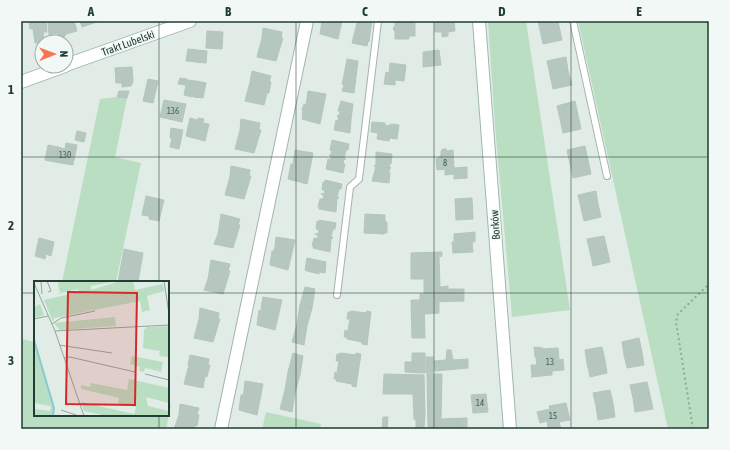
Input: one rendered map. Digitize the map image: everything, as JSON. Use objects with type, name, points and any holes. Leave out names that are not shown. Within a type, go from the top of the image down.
[{"type":"street","name":"Trakt Lubelski","points":[[74,63],[190,21]]},
{"type":"street","points":[[221,429],[307,21]]},
{"type":"street","name":"Borków","points":[[480,21],[510,429]]},
{"type":"street","name":"Trakt Lubelski","points":[[21,82],[43,74]]},
{"type":"lane","points":[[337,295],[350,187],[359,179],[378,21]]},
{"type":"lane","points":[[573,21],[607,176]]},
{"type":"path","points":[[707,21],[709,26]]},
{"type":"path","points":[[693,429],[676,322],[678,314],[709,284]]},
{"type":"green space","points":[[488,21],[526,21],[570,310],[512,317],[495,125]]},
{"type":"green space","points":[[578,21],[709,21],[709,429],[668,429]]},
{"type":"green space","points":[[117,97],[127,98],[115,157],[141,163],[116,281],[62,281],[100,99]]},
{"type":"green space","points":[[21,339],[34,342],[34,416],[169,416],[166,429],[21,429]]},
{"type":"green space","points":[[169,404],[171,405],[169,415]]},
{"type":"green space","points":[[266,412],[321,424],[320,429],[262,429]]},
{"type":"building","points":[[29,21],[46,21],[47,32],[43,32],[43,34],[34,34],[34,36],[33,29],[30,29]]},
{"type":"building","points":[[54,21],[58,33],[49,34],[48,22]]},
{"type":"building","points":[[54,21],[74,21],[77,31],[66,34],[58,34]]},
{"type":"building","points":[[80,21],[100,21],[82,27]]},
{"type":"building","points":[[322,21],[342,21],[338,39],[320,34]]},
{"type":"building","points":[[359,21],[372,21],[371,27],[358,24]]},
{"type":"building","points":[[395,21],[415,22],[415,36],[409,36],[409,39],[395,39],[395,32],[393,28],[395,26]]},
{"type":"building","points":[[435,21],[454,21],[455,31],[448,32],[448,36],[442,37],[442,32],[435,32]]},
{"type":"building","points":[[538,21],[558,21],[559,26],[540,30]]},
{"type":"building","points":[[357,23],[371,27],[367,46],[352,43]]},
{"type":"building","points":[[559,26],[562,40],[543,44],[540,30]]},
{"type":"building","points":[[263,28],[282,32],[281,38],[283,38],[276,61],[257,57]]},
{"type":"building","points":[[207,31],[223,32],[222,49],[206,48]]},
{"type":"building","points":[[188,49],[207,51],[206,63],[186,61]]},
{"type":"building","points":[[439,50],[441,65],[423,67],[423,52]]},
{"type":"building","points":[[566,57],[568,71],[550,75],[547,61]]},
{"type":"building","points":[[347,59],[358,61],[356,77],[344,75]]},
{"type":"building","points":[[390,63],[406,65],[404,81],[395,80],[395,85],[384,84],[386,72],[389,73]]},
{"type":"building","points":[[132,67],[133,82],[131,86],[122,87],[122,83],[116,83],[115,68]]},
{"type":"building","points":[[252,71],[271,76],[269,82],[271,82],[269,93],[267,93],[264,105],[245,101]]},
{"type":"building","points":[[568,71],[572,85],[553,89],[550,75]]},
{"type":"building","points":[[344,75],[356,77],[354,93],[342,91],[344,85],[342,84]]},
{"type":"building","points":[[180,78],[187,79],[185,85],[178,84]]},
{"type":"building","points":[[148,79],[158,81],[153,103],[143,101]]},
{"type":"building","points":[[187,80],[196,81],[192,97],[184,95]]},
{"type":"building","points":[[196,81],[206,83],[203,98],[193,97]]},
{"type":"building","points":[[119,91],[129,91],[127,98],[117,97]]},
{"type":"building","points":[[308,91],[326,94],[320,124],[302,119],[302,110],[304,104],[306,105]]},
{"type":"building","points":[[164,100],[186,104],[182,122],[160,117]]},
{"type":"building","points":[[341,101],[353,104],[351,119],[337,116],[339,116],[340,111],[338,111]]},
{"type":"building","points":[[575,101],[578,115],[560,119],[557,106]]},
{"type":"building","points":[[578,115],[581,129],[563,133],[560,119]]},
{"type":"building","points":[[339,116],[351,119],[350,133],[334,130],[336,120],[338,121]]},
{"type":"building","points":[[190,118],[198,120],[198,118],[204,119],[203,123],[209,124],[205,141],[186,136]]},
{"type":"building","points":[[241,119],[260,123],[259,130],[261,130],[254,153],[235,149]]},
{"type":"building","points":[[372,122],[385,123],[385,125],[390,126],[390,124],[399,125],[397,139],[390,138],[389,141],[377,139],[378,133],[371,132]]},
{"type":"building","points":[[171,128],[183,130],[179,149],[170,147],[172,138],[170,138]]},
{"type":"building","points":[[77,131],[86,133],[84,142],[75,140]]},
{"type":"building","points":[[332,140],[349,144],[344,158],[346,159],[329,155],[331,155],[332,151],[330,150]]},
{"type":"building","points":[[66,143],[77,145],[73,165],[55,162],[58,147],[65,149]]},
{"type":"building","points":[[48,145],[58,147],[55,162],[45,160]]},
{"type":"building","points":[[585,146],[588,160],[570,164],[567,150]]},
{"type":"building","points":[[446,149],[447,151],[453,150],[454,168],[467,167],[467,178],[454,179],[454,174],[445,175],[445,169],[437,170],[436,159],[441,155],[441,151]]},
{"type":"building","points":[[295,150],[313,153],[307,184],[288,179],[291,164],[293,164]]},
{"type":"building","points":[[376,152],[392,154],[389,168],[374,166],[376,166]]},
{"type":"building","points":[[329,155],[346,159],[344,159],[343,164],[345,164],[343,173],[326,169],[328,159],[330,160],[331,156]]},
{"type":"building","points":[[588,160],[591,174],[573,178],[570,164]]},
{"type":"building","points":[[231,166],[250,170],[249,176],[251,176],[244,199],[225,195]]},
{"type":"building","points":[[374,166],[391,168],[389,169],[389,183],[372,181],[376,167]]},
{"type":"building","points":[[325,180],[342,184],[337,197],[339,198],[321,194],[324,194],[325,190],[322,190],[323,182],[325,182]]},
{"type":"building","points":[[596,191],[598,204],[581,208],[578,195]]},
{"type":"building","points":[[321,194],[339,198],[337,198],[336,212],[319,209],[320,199],[323,199],[324,195]]},
{"type":"building","points":[[146,196],[164,200],[159,221],[149,219],[149,216],[142,215]]},
{"type":"building","points":[[472,198],[473,219],[456,220],[455,199]]},
{"type":"building","points":[[598,204],[601,217],[584,221],[581,208]]},
{"type":"building","points":[[221,214],[240,219],[238,225],[240,225],[233,248],[214,244],[218,234]]},
{"type":"building","points":[[365,214],[385,215],[385,222],[387,222],[387,233],[364,233]]},
{"type":"building","points":[[319,220],[336,223],[331,237],[333,238],[315,234],[318,234],[319,230],[316,229],[317,221],[319,222]]},
{"type":"building","points":[[475,232],[475,242],[472,242],[473,252],[453,253],[452,242],[454,242],[454,234]]},
{"type":"building","points":[[315,234],[333,238],[331,238],[330,252],[313,248],[314,238],[317,239],[318,235]]},
{"type":"building","points":[[604,236],[607,249],[590,252],[587,239]]},
{"type":"building","points":[[276,237],[295,240],[288,270],[270,265]]},
{"type":"building","points":[[39,238],[54,242],[51,256],[46,254],[45,259],[35,256]]},
{"type":"building","points":[[124,249],[143,253],[138,281],[118,281]]},
{"type":"building","points":[[607,249],[610,262],[593,266],[590,252]]},
{"type":"building","points":[[442,252],[442,256],[439,257],[440,287],[448,286],[448,289],[464,289],[464,301],[424,302],[425,338],[412,338],[411,300],[420,300],[420,294],[424,294],[424,279],[411,279],[411,253]]},
{"type":"building","points":[[307,258],[326,262],[325,273],[319,272],[319,274],[305,270]]},
{"type":"building","points":[[211,260],[230,264],[228,271],[230,271],[223,294],[204,290],[208,279]]},
{"type":"building","points":[[305,287],[315,289],[312,308],[300,305]]},
{"type":"building","points":[[263,297],[282,300],[275,330],[257,325]]},
{"type":"building","points":[[424,302],[439,302],[439,313],[424,314]]},
{"type":"building","points":[[300,305],[312,308],[307,326],[297,324]]},
{"type":"building","points":[[200,308],[219,313],[218,319],[220,319],[213,342],[194,338]]},
{"type":"building","points":[[367,311],[371,312],[367,345],[344,337],[345,330],[348,331],[350,319],[347,319],[348,312],[366,313]]},
{"type":"building","points":[[297,324],[307,326],[304,345],[292,342]]},
{"type":"building","points":[[639,338],[642,352],[624,355],[622,342]]},
{"type":"building","points":[[534,347],[543,349],[558,348],[559,360],[563,359],[564,370],[552,371],[552,375],[531,377],[531,365],[537,365]]},
{"type":"building","points":[[602,347],[605,360],[587,363],[585,350]]},
{"type":"building","points":[[447,350],[451,350],[453,360],[468,359],[468,368],[435,371],[434,361],[446,360]]},
{"type":"building","points":[[642,352],[644,365],[627,368],[624,355]]},
{"type":"building","points":[[293,353],[303,356],[300,375],[288,372]]},
{"type":"building","points":[[356,353],[361,354],[356,387],[352,386],[352,384],[336,381],[337,379],[334,379],[335,372],[337,373],[339,361],[336,361],[337,354],[356,355]]},
{"type":"building","points":[[412,353],[425,353],[425,373],[405,372],[405,362],[412,362]]},
{"type":"building","points":[[190,355],[209,359],[208,365],[210,365],[207,377],[205,376],[203,388],[184,384]]},
{"type":"building","points":[[426,357],[433,357],[433,373],[426,373]]},
{"type":"building","points":[[605,360],[607,373],[590,377],[587,363]]},
{"type":"building","points":[[288,372],[300,375],[295,393],[285,390]]},
{"type":"building","points":[[384,374],[424,375],[424,429],[416,429],[413,394],[383,394]]},
{"type":"building","points":[[427,374],[442,374],[441,419],[467,418],[467,428],[428,428]]},
{"type":"building","points":[[245,381],[263,384],[257,415],[239,410]]},
{"type":"building","points":[[647,382],[650,395],[633,398],[630,385]]},
{"type":"building","points":[[285,390],[295,393],[292,412],[280,409]]},
{"type":"building","points":[[610,390],[613,403],[596,406],[593,393]]},
{"type":"building","points":[[486,394],[488,412],[473,413],[471,395]]},
{"type":"building","points":[[650,395],[653,409],[635,412],[633,398]]},
{"type":"building","points":[[566,403],[570,420],[559,422],[561,429],[548,429],[547,421],[540,423],[537,412],[550,409],[549,406]]},
{"type":"building","points":[[613,403],[615,417],[598,420],[596,406]]},
{"type":"building","points":[[180,404],[199,408],[197,414],[199,415],[197,426],[195,425],[194,429],[174,429],[179,415]]},
{"type":"building","points":[[383,417],[388,417],[387,429],[382,429]]}]
